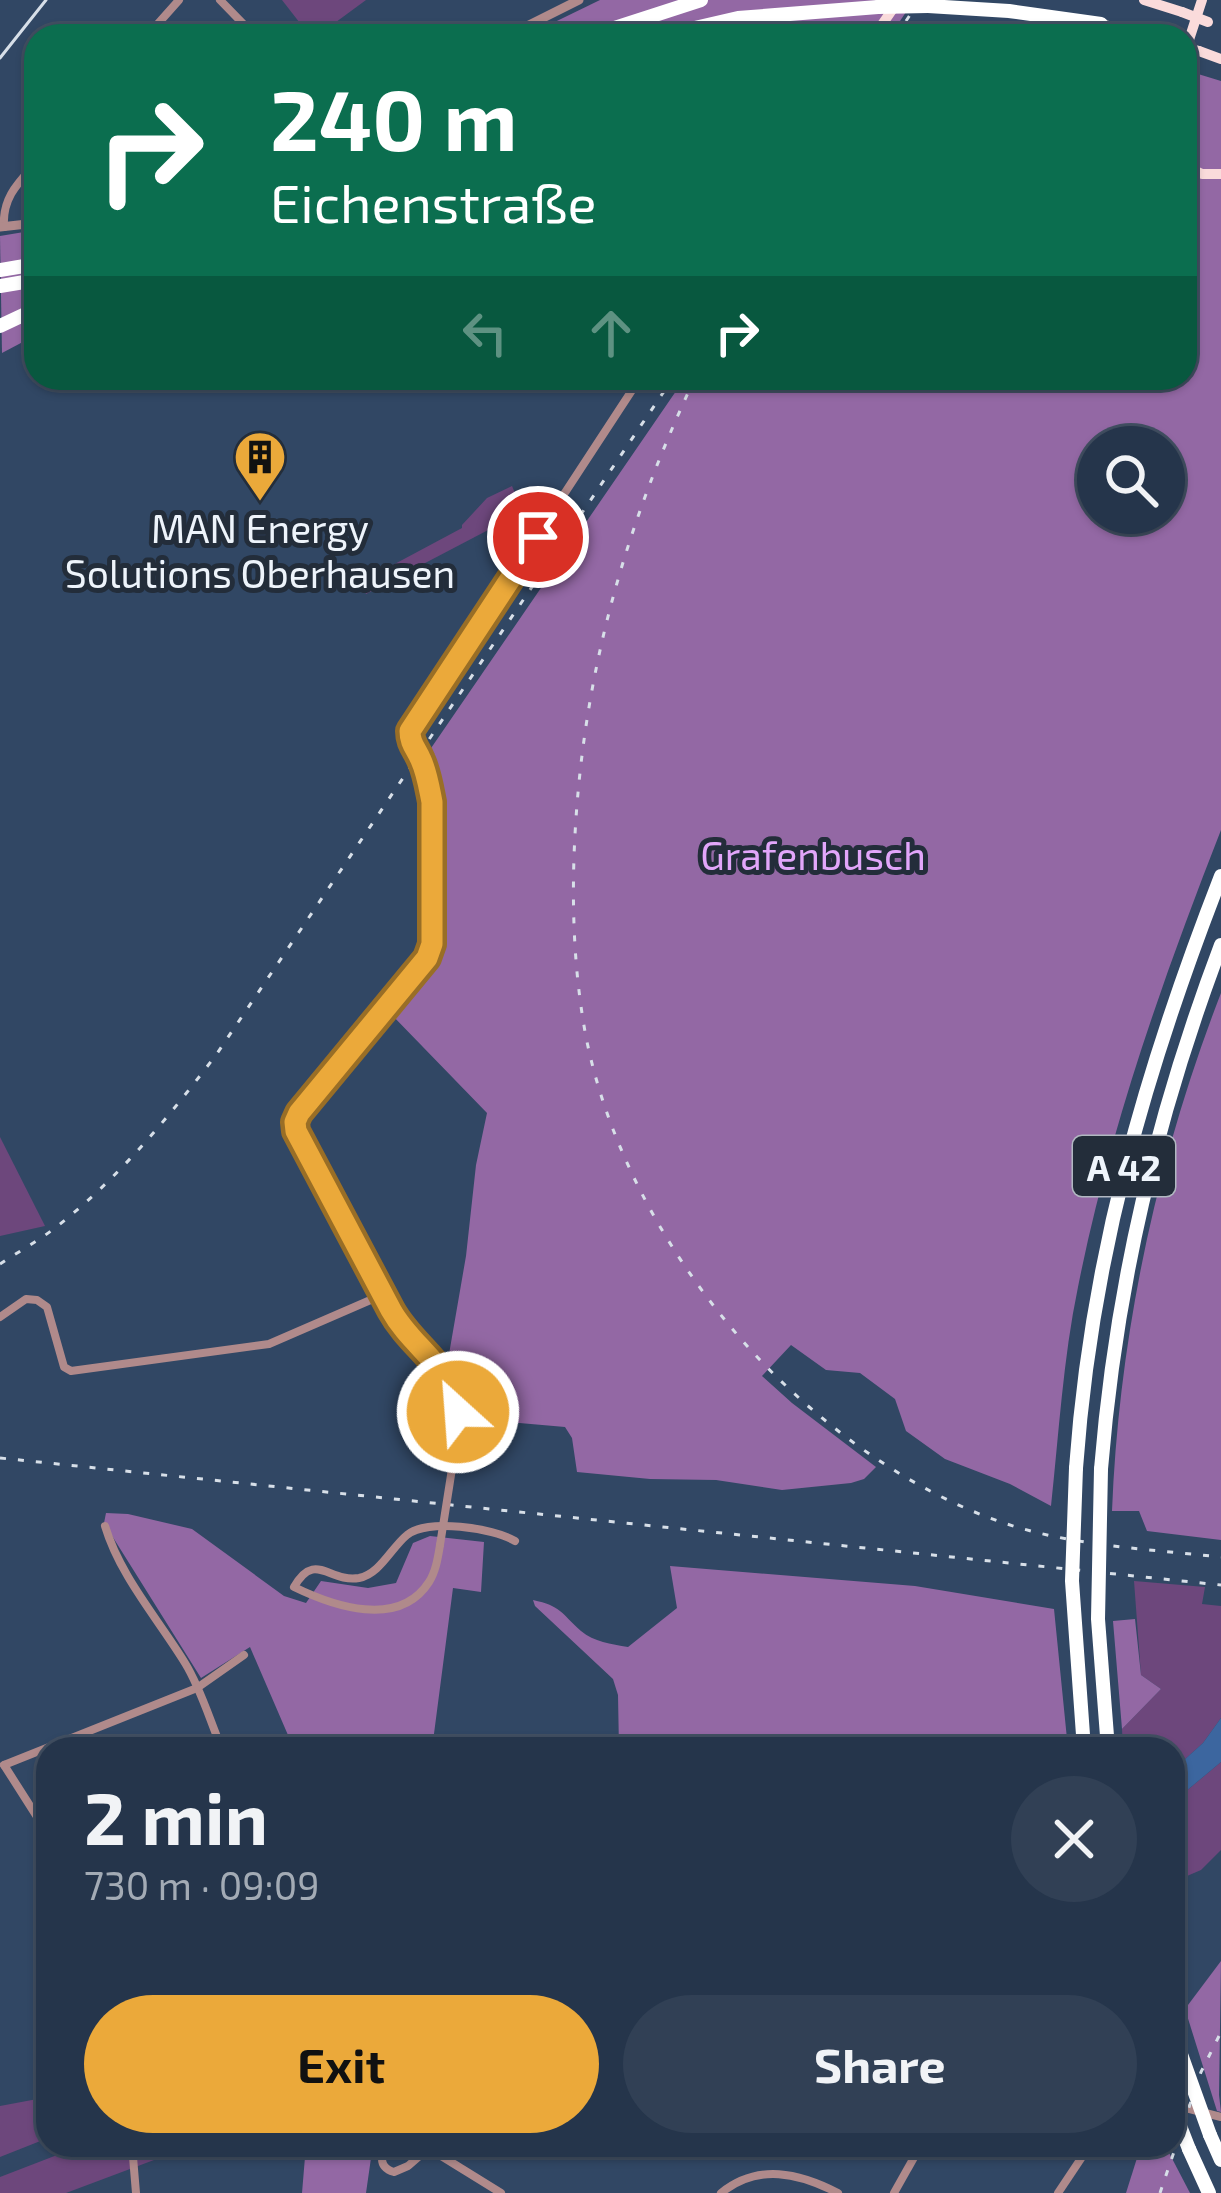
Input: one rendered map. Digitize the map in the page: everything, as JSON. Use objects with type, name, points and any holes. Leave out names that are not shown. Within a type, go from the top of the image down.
[{"type":"highway","points":[[665,10],[681,0]]},
{"type":"highway","points":[[625,24],[701,0]]},
{"type":"highway","points":[[712,24],[794,13],[928,6],[1009,10],[1101,24]]},
{"type":"highway","points":[[766,24],[794,13]]},
{"type":"highway","name":"A 42","points":[[1083,1737],[1072,1581],[1076,1468],[1089,1338],[1115,1203],[1154,1066],[1221,876]]},
{"type":"highway","name":"A 42","points":[[1107,1737],[1098,1619],[1100,1469],[1114,1340],[1140,1209],[1171,1094],[1221,945]]},
{"type":"highway","points":[[1185,2065],[1221,2159]]},
{"type":"highway","points":[[1185,2138],[1209,2193]]},
{"type":"main road","points":[[1144,0],[1215,24]]},
{"type":"street","points":[[158,24],[179,0]]},
{"type":"street","points":[[220,0],[243,24]]},
{"type":"street","points":[[529,24],[572,1]]},
{"type":"street","points":[[2,227],[9,194],[24,177]]},
{"type":"street","points":[[515,1541],[485,1531],[423,1526],[408,1534],[365,1576],[352,1578],[311,1569],[294,1587],[345,1607],[373,1610],[412,1600],[427,1586],[440,1545],[454,1456],[458,1412],[454,1389],[443,1371],[402,1328],[382,1295],[295,1122],[427,958],[432,944],[432,802],[423,763],[410,741],[411,728],[632,390]]},
{"type":"street","points":[[0,1317],[26,1299],[42,1303],[64,1367],[71,1371],[269,1344],[382,1295]]},
{"type":"street","points":[[105,1526],[127,1574],[188,1668],[217,1737]]},
{"type":"street","points":[[71,1737],[197,1688],[244,1655]]},
{"type":"street","points":[[36,1751],[2,1764],[36,1816]]},
{"type":"street","points":[[1185,2109],[1221,2117]]},
{"type":"street","points":[[133,2157],[136,2193]]},
{"type":"street","points":[[382,2157],[394,2173],[417,2157]]},
{"type":"street","points":[[443,2157],[501,2193]]},
{"type":"street","points":[[894,2193],[914,2157]]},
{"type":"street","points":[[1058,2193],[1082,2157]]},
{"type":"street","points":[[721,2193],[739,2181],[769,2173],[805,2177],[838,2193]]},
{"type":"shaded area","points":[[282,0],[366,0],[333,24],[301,24]]},
{"type":"shaded area","points":[[512,486],[515,493],[492,528],[366,594],[361,582],[462,528],[487,498]]},
{"type":"shaded area","points":[[0,1137],[45,1226],[0,1236]]},
{"type":"shaded area","points":[[1134,1581],[1205,1587],[1202,1604],[1221,1606],[1221,1718],[1185,1759],[1185,1737],[1122,1737],[1122,1729],[1161,1689],[1141,1675]]},
{"type":"shaded area","points":[[1221,1762],[1221,1850],[1201,1870],[1185,1877],[1185,1792]]},
{"type":"shaded area","points":[[36,2099],[36,2143],[0,2157],[0,2106]]},
{"type":"shaded area","points":[[52,2157],[162,2157],[66,2193],[0,2193],[0,2177]]},
{"type":"green space","points":[[600,0],[914,0],[898,24],[551,24]]},
{"type":"green space","name":"Grafenbusch","points":[[1197,74],[1221,81],[1221,830],[1139,1056],[1105,1171],[1069,1341],[1051,1506],[945,1459],[906,1431],[895,1399],[860,1373],[826,1370],[791,1345],[762,1376],[876,1467],[864,1479],[782,1490],[716,1480],[577,1472],[572,1438],[565,1427],[475,1419],[448,1360],[487,1113],[390,1013],[439,945],[437,800],[427,754],[677,390],[1197,390]]},
{"type":"green space","points":[[24,232],[24,341],[2,353],[0,236]]},
{"type":"green space","points":[[1221,993],[1221,1540],[1147,1531],[1139,1511],[1112,1511],[1123,1379],[1145,1248],[1178,1119]]},
{"type":"green space","points":[[106,1513],[128,1514],[192,1529],[284,1596],[306,1603],[321,1581],[368,1588],[396,1583],[413,1543],[430,1536],[484,1542],[481,1592],[453,1588],[434,1737],[289,1737],[250,1647],[201,1678],[104,1523]]},
{"type":"green space","points":[[670,1566],[915,1586],[1054,1609],[1067,1737],[619,1737],[613,1679],[533,1600],[555,1608],[591,1638],[628,1647],[677,1608]]},
{"type":"green space","points":[[1135,1619],[1141,1675],[1161,1689],[1122,1729],[1113,1621]]},
{"type":"green space","points":[[1221,1961],[1219,2095],[1221,2112],[1185,2009]]},
{"type":"green space","points":[[305,2157],[371,2157],[366,2193],[302,2193]]},
{"type":"green space","points":[[1171,2157],[1190,2193],[1126,2193],[1137,2158]]},
{"type":"water","points":[[1221,1718],[1221,1762],[1185,1792],[1185,1759]]},
{"type":"tram line","points":[[27,24],[46,0]]},
{"type":"tram line","points":[[0,58],[24,28]]},
{"type":"railway","points":[[904,24],[920,0]]},
{"type":"railway","points":[[0,1264],[55,1228],[100,1189],[161,1125],[216,1055],[665,390]]},
{"type":"railway","points":[[690,390],[646,494],[609,611],[578,794],[573,903],[582,1015],[597,1082],[630,1169],[675,1251],[730,1326],[812,1410],[870,1454],[965,1508],[1025,1529],[1108,1545],[1221,1557]]},
{"type":"railway","points":[[0,1458],[1221,1585]]},
{"type":"railway","points":[[1185,2119],[1221,2032]]},
{"type":"railway","points":[[1160,2193],[1172,2157]]},
{"type":"place","name":"MAN Energy Solutions Oberhausen","points":[[260,503]]},
{"type":"route","points":[[458,1412],[454,1389],[443,1371],[391,1310],[295,1122],[427,958],[432,944],[432,802],[410,731],[538,537]]}]
